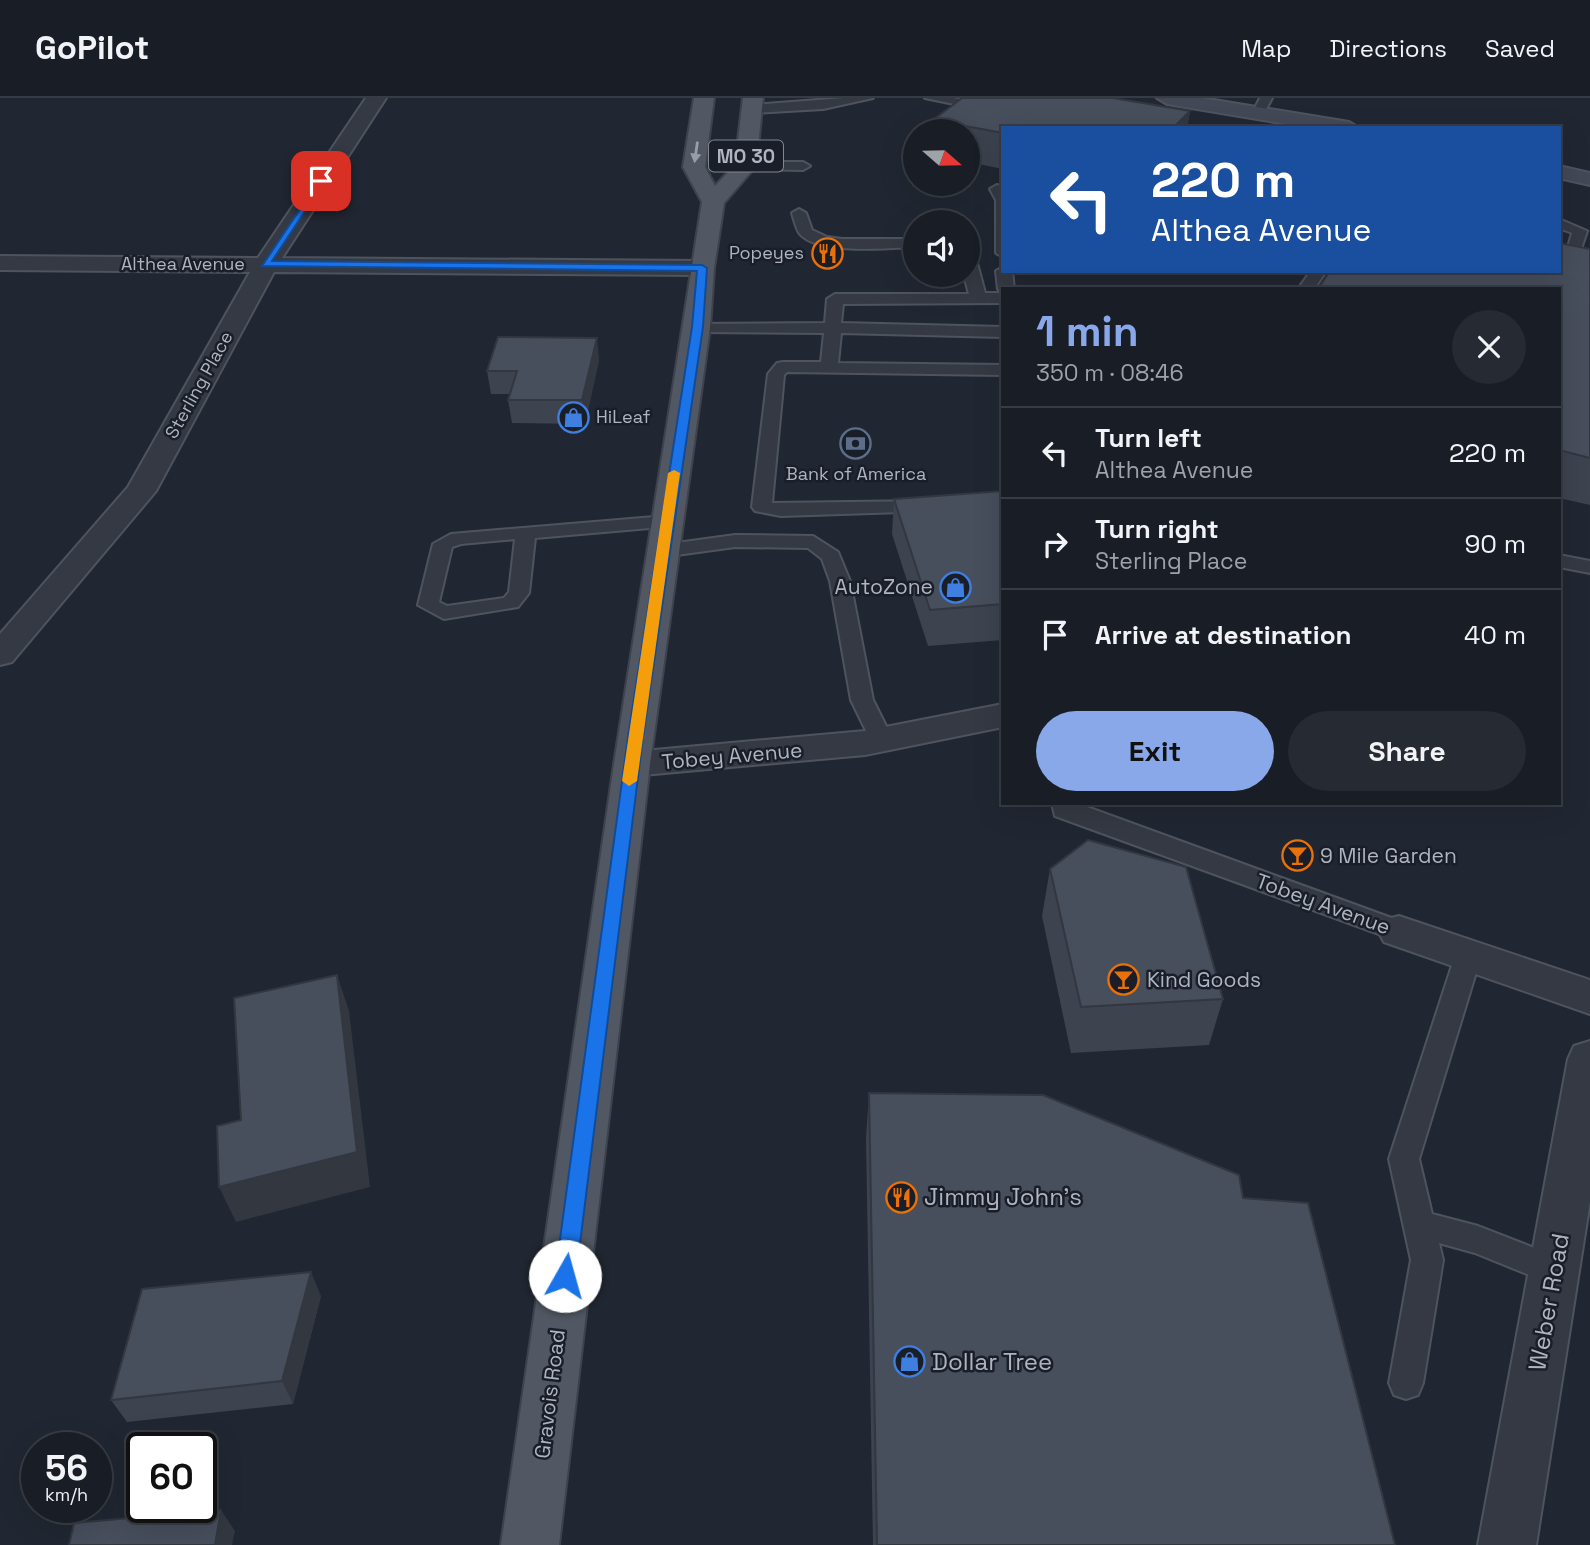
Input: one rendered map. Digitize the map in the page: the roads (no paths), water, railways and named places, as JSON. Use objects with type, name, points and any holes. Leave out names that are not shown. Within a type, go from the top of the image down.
[{"type":"main road","name":"MO 30","points":[[704,98],[694,167],[713,202],[745,166],[753,104]]},
{"type":"main road","points":[[1167,98],[1263,105],[1316,125]]},
{"type":"main road","points":[[1561,172],[1590,179]]},
{"type":"main road","name":"Gravois Road","points":[[530,1545],[632,764],[713,202]]},
{"type":"street","name":"Sterling Place","points":[[0,655],[141,491],[266,264],[376,98]]},
{"type":"street","name":"Althea Avenue","points":[[0,263],[702,268]]},
{"type":"street","name":"Tobey Avenue","points":[[632,764],[777,754],[832,747],[946,731],[1001,716]]},
{"type":"street","name":"Tobey Avenue","points":[[1399,931],[1590,997]]},
{"type":"street","name":"Weber Road","points":[[1507,1545],[1589,1072]]},
{"type":"lane","points":[[753,104],[823,105],[867,98]]},
{"type":"lane","points":[[930,98],[1006,110]]},
{"type":"lane","points":[[745,166],[803,166]]},
{"type":"lane","points":[[997,189],[1001,196]]},
{"type":"lane","points":[[799,213],[806,232],[824,241],[903,243]]},
{"type":"lane","points":[[1561,224],[1580,231],[1572,258],[1561,259]]},
{"type":"lane","points":[[975,287],[978,298]]},
{"type":"lane","points":[[830,367],[835,299],[1001,298]]},
{"type":"lane","points":[[697,327],[1001,332]]},
{"type":"lane","points":[[948,507],[781,510],[762,507],[776,374],[783,367],[1001,370]]},
{"type":"lane","points":[[526,533],[519,593],[510,603],[444,612],[428,605],[443,544],[458,538],[526,533],[813,542],[831,556],[840,580],[862,700],[881,740]]},
{"type":"lane","points":[[1561,561],[1590,567]]},
{"type":"lane","name":"Tobey Avenue","points":[[1064,805],[1064,810],[1399,931]]},
{"type":"lane","points":[[1406,1383],[1427,1260],[1405,1159],[1468,956]]},
{"type":"lane","points":[[1419,1224],[1478,1240],[1554,1270]]},
{"type":"place","name":"Popeyes","points":[[827,253]]},
{"type":"place","name":"HiLeaf","points":[[573,417]]},
{"type":"place","name":"Bank of America","points":[[856,444]]},
{"type":"place","name":"AutoZone","points":[[956,587]]},
{"type":"place","name":"9 Mile Garden","points":[[1297,856]]},
{"type":"place","name":"Kind Goods","points":[[1124,980]]},
{"type":"place","name":"Jimmy John's","points":[[901,1197]]},
{"type":"place","name":"Dollar Tree","points":[[909,1362]]}]
